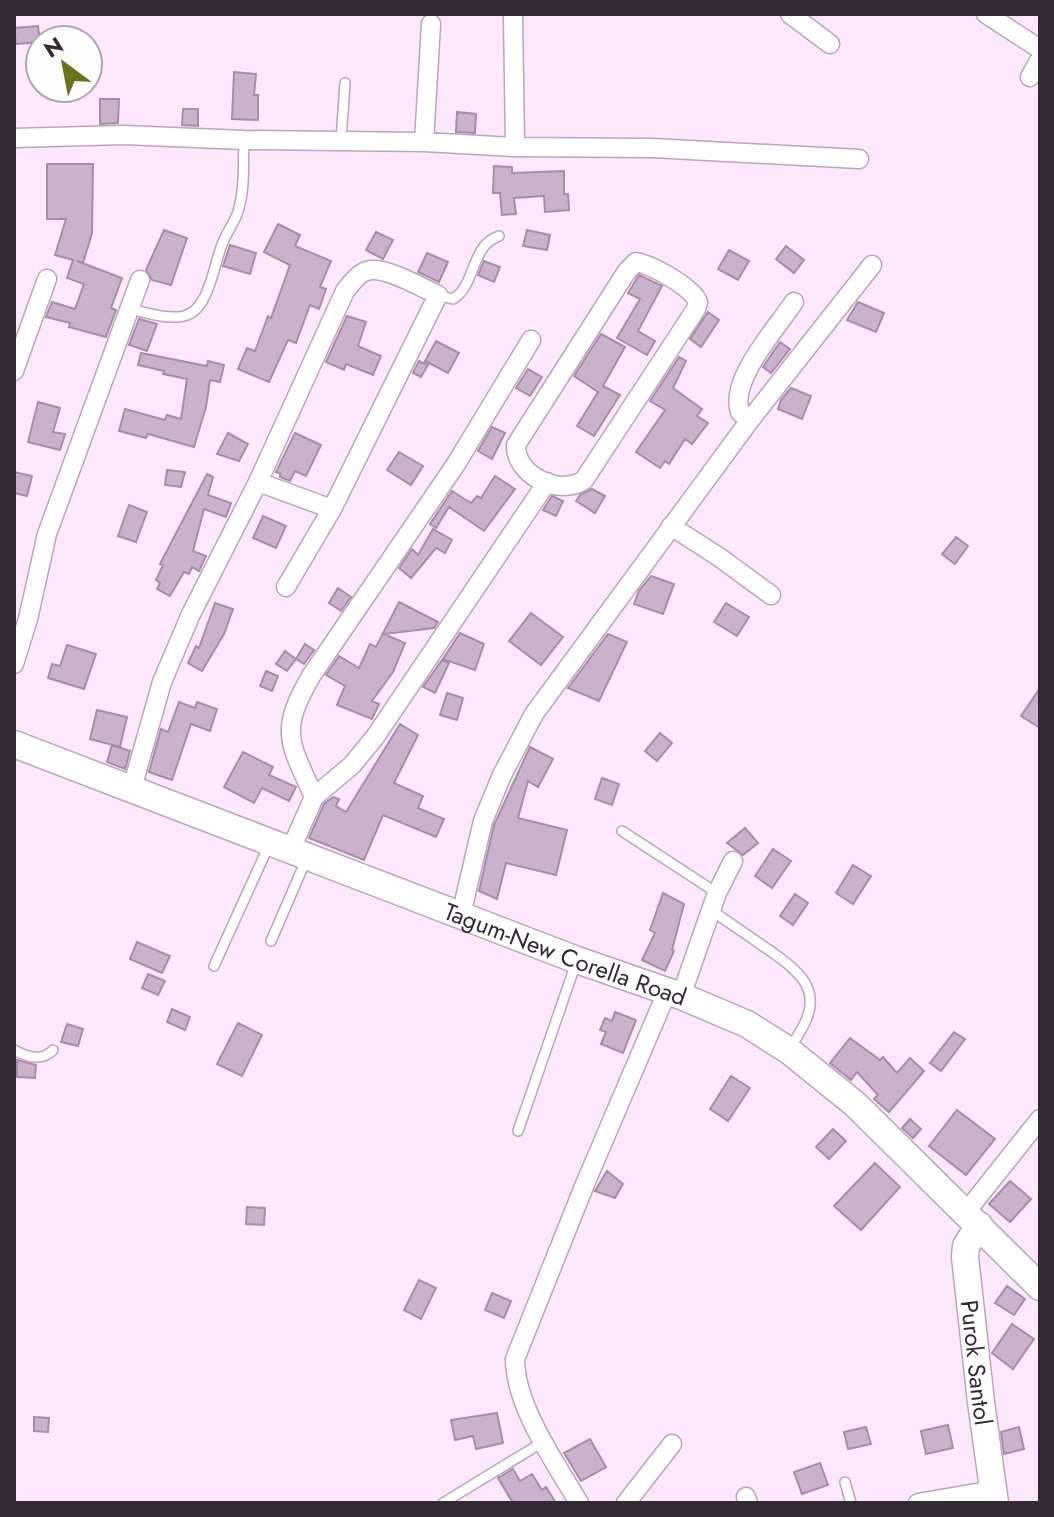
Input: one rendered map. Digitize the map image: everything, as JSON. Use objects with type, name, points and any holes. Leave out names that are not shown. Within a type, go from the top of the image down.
[{"type":"main road","name":"Tagum-New Corella Road","points":[[14,744],[747,1024],[788,1050],[855,1104],[1040,1287]]},
{"type":"main road","name":"Purok Santol","points":[[973,1219],[965,1257],[994,1496]]},
{"type":"street","points":[[513,14],[515,147]]},
{"type":"street","points":[[790,14],[830,44]]},
{"type":"street","points":[[986,14],[1040,49]]},
{"type":"street","points":[[424,142],[431,24]]},
{"type":"street","points":[[1030,77],[1040,59]]},
{"type":"street","points":[[14,138],[124,135],[424,142],[515,147],[652,148],[859,159]]},
{"type":"street","points":[[640,262],[692,292],[698,302],[696,309],[590,472],[575,486],[547,482],[526,472],[516,455],[516,445],[631,265],[640,262]]},
{"type":"street","points":[[461,915],[483,821],[502,775],[534,714],[750,420],[872,265]]},
{"type":"street","points":[[132,788],[162,682],[191,614],[258,482],[340,303],[356,278],[367,270],[379,269],[438,295],[332,509],[286,587]]},
{"type":"street","points":[[14,371],[47,279]]},
{"type":"street","points":[[14,664],[28,619],[47,534],[140,280]]},
{"type":"street","points":[[750,420],[740,412],[737,392],[745,374],[794,302]]},
{"type":"street","points":[[314,797],[296,758],[290,734],[290,718],[296,701],[456,464],[531,340]]},
{"type":"street","points":[[258,482],[332,509]]},
{"type":"street","points":[[290,848],[314,797],[352,765],[375,737],[547,482]]},
{"type":"street","points":[[671,526],[771,595]]},
{"type":"street","points":[[579,1503],[543,1442],[519,1390],[515,1359],[585,1184],[733,861]]},
{"type":"street","points":[[973,1219],[1040,1119]]},
{"type":"street","points":[[626,1503],[672,1444]]},
{"type":"street","points":[[918,1503],[994,1496]]},
{"type":"lane","points":[[341,141],[345,83]]},
{"type":"lane","points":[[129,309],[174,316],[186,316],[197,309],[207,294],[221,246],[240,206],[244,140]]},
{"type":"lane","points":[[438,295],[453,299],[461,294],[482,249],[489,239],[499,236]]},
{"type":"lane","points":[[622,831],[714,901],[806,982],[810,1008],[806,1023],[788,1050]]},
{"type":"lane","points":[[271,941],[290,848]]},
{"type":"lane","points":[[214,966],[290,848]]},
{"type":"lane","points":[[518,1131],[577,960]]},
{"type":"lane","points":[[14,1050],[27,1057],[39,1057],[53,1050]]},
{"type":"lane","points":[[443,1503],[543,1442]]},
{"type":"lane","points":[[845,1482],[851,1503]]},
{"type":"building","points":[[24,27],[24,43],[16,44],[14,28]]},
{"type":"building","points":[[234,72],[256,74],[254,95],[258,95],[258,120],[232,119]]},
{"type":"building","points":[[104,99],[119,99],[118,123],[100,124],[100,104],[104,104]]},
{"type":"building","points":[[183,109],[198,109],[198,126],[182,125]]},
{"type":"building","points":[[457,112],[476,114],[475,133],[456,132]]},
{"type":"building","points":[[47,164],[93,164],[92,233],[83,263],[77,261],[122,278],[111,308],[116,310],[106,337],[46,317],[52,302],[75,309],[84,284],[67,278],[73,260],[55,255],[66,219],[47,219]]},
{"type":"building","points":[[494,166],[512,167],[512,173],[564,171],[564,194],[568,194],[569,210],[545,212],[544,196],[514,198],[516,214],[502,215],[500,193],[493,193]]},
{"type":"building","points":[[278,224],[300,235],[295,246],[331,261],[320,287],[326,289],[319,309],[310,305],[296,343],[288,340],[269,382],[238,369],[247,348],[255,351],[290,265],[264,252]]},
{"type":"building","points":[[164,230],[187,238],[171,285],[152,280],[146,270]]},
{"type":"building","points":[[527,230],[550,235],[547,250],[523,246]]},
{"type":"building","points":[[376,232],[393,240],[383,259],[366,250]]},
{"type":"building","points":[[230,245],[256,253],[250,274],[223,266]]},
{"type":"building","points":[[786,246],[804,260],[794,273],[776,259]]},
{"type":"building","points":[[729,250],[749,261],[738,280],[718,269]]},
{"type":"building","points":[[427,253],[448,262],[439,282],[418,272]]},
{"type":"building","points":[[484,261],[500,267],[494,282],[478,275]]},
{"type":"building","points":[[639,275],[662,286],[638,331],[655,341],[647,355],[617,338],[640,299],[628,293]]},
{"type":"building","points":[[858,302],[884,313],[876,332],[847,320]]},
{"type":"building","points":[[708,312],[719,320],[701,347],[690,339]]},
{"type":"building","points":[[347,316],[366,322],[358,346],[381,356],[373,375],[346,364],[344,370],[326,362]]},
{"type":"building","points":[[139,319],[157,324],[147,351],[129,345]]},
{"type":"building","points":[[601,334],[625,347],[603,386],[620,395],[594,436],[577,426],[598,392],[574,376]]},
{"type":"building","points":[[436,341],[459,353],[448,373],[425,361]]},
{"type":"building","points":[[780,342],[790,349],[771,373],[763,367]]},
{"type":"building","points":[[141,353],[207,366],[208,361],[224,365],[220,382],[210,380],[194,447],[148,434],[146,438],[119,431],[125,409],[165,420],[167,415],[181,419],[187,379],[138,365]]},
{"type":"building","points":[[679,357],[686,361],[673,388],[702,409],[697,416],[708,423],[692,444],[685,439],[669,464],[665,461],[660,468],[636,452],[665,410],[650,401]]},
{"type":"building","points":[[419,361],[428,365],[421,377],[413,373]]},
{"type":"building","points":[[528,369],[542,377],[530,396],[516,388]]},
{"type":"building","points":[[791,388],[811,396],[802,419],[778,409]]},
{"type":"building","points":[[38,402],[60,408],[53,432],[65,434],[60,450],[28,442]]},
{"type":"building","points":[[492,427],[505,433],[492,459],[478,451]]},
{"type":"building","points":[[228,433],[248,444],[239,461],[217,454]]},
{"type":"building","points":[[295,433],[321,445],[306,476],[295,471],[290,481],[276,472]]},
{"type":"building","points":[[399,452],[423,466],[411,485],[387,470]]},
{"type":"building","points":[[167,470],[185,472],[181,487],[165,485]]},
{"type":"building","points":[[14,472],[32,476],[27,496],[14,493]]},
{"type":"building","points":[[207,474],[213,477],[208,495],[231,503],[226,517],[204,509],[193,551],[206,556],[199,571],[192,567],[189,574],[184,572],[170,596],[157,589],[160,583],[156,580],[163,565],[160,564]]},
{"type":"building","points":[[495,476],[515,489],[484,531],[449,507],[436,528],[430,524],[452,491],[471,503],[477,496],[481,498]]},
{"type":"building","points":[[592,489],[605,496],[595,513],[576,501]]},
{"type":"building","points":[[552,496],[563,501],[556,516],[543,510]]},
{"type":"building","points":[[129,505],[147,512],[136,542],[118,536]]},
{"type":"building","points":[[263,516],[286,526],[276,548],[253,538]]},
{"type":"building","points":[[433,529],[452,540],[445,553],[436,548],[411,578],[399,568],[412,549],[418,555]]},
{"type":"building","points":[[956,537],[968,546],[955,564],[942,554]]},
{"type":"building","points":[[651,576],[674,584],[663,614],[634,604],[639,591]]},
{"type":"building","points":[[338,588],[351,597],[341,611],[329,603]]},
{"type":"building","points":[[399,602],[438,622],[434,628],[384,634],[405,643],[393,672],[372,701],[379,704],[372,719],[337,705],[345,686],[326,675],[339,656],[359,668],[370,644],[376,647]]},
{"type":"building","points":[[215,603],[233,609],[224,634],[202,671],[188,663],[196,646],[199,648]]},
{"type":"building","points":[[726,603],[749,617],[737,636],[714,622]]},
{"type":"building","points":[[531,613],[563,637],[541,665],[509,641]]},
{"type":"building","points":[[460,633],[484,644],[475,670],[443,659]]},
{"type":"building","points":[[608,634],[627,642],[599,701],[568,688]]},
{"type":"building","points":[[305,644],[314,650],[304,664],[296,659]]},
{"type":"building","points":[[67,645],[96,654],[84,689],[48,678],[52,664],[60,666]]},
{"type":"building","points":[[285,651],[296,659],[287,671],[276,664]]},
{"type":"building","points":[[442,660],[449,663],[435,693],[423,687]]},
{"type":"building","points":[[266,671],[278,676],[272,691],[260,686]]},
{"type":"building","points":[[1040,688],[1040,728],[1021,716]]},
{"type":"building","points":[[447,693],[463,698],[457,720],[440,715]]},
{"type":"building","points":[[179,702],[195,708],[197,702],[217,709],[210,731],[191,724],[172,780],[149,772],[161,729],[168,732]]},
{"type":"building","points":[[97,710],[127,717],[120,747],[90,739]]},
{"type":"building","points":[[400,724],[418,735],[394,783],[423,796],[418,808],[444,819],[436,837],[383,815],[364,860],[309,838],[324,804],[333,797],[339,799],[336,806],[346,812]]},
{"type":"building","points":[[660,733],[672,743],[657,761],[645,751]]},
{"type":"building","points":[[112,745],[130,751],[125,769],[107,762]]},
{"type":"building","points":[[530,747],[553,759],[538,787],[528,781],[518,818],[567,830],[556,875],[506,863],[497,899],[479,891],[494,825]]},
{"type":"building","points":[[243,752],[273,767],[269,775],[296,787],[289,801],[262,788],[254,803],[224,787]]},
{"type":"building","points":[[602,778],[619,784],[612,805],[595,799]]},
{"type":"building","points":[[745,828],[758,843],[743,855],[727,843]]},
{"type":"building","points":[[773,849],[791,861],[772,888],[755,876]]},
{"type":"building","points":[[853,865],[871,876],[853,904],[836,893]]},
{"type":"building","points":[[663,893],[684,904],[674,951],[665,971],[642,960],[655,933],[650,930]]},
{"type":"building","points":[[795,894],[808,903],[793,925],[780,916]]},
{"type":"building","points":[[137,942],[170,956],[162,973],[130,959]]},
{"type":"building","points":[[148,974],[165,981],[158,995],[142,988]]},
{"type":"building","points":[[172,1009],[190,1017],[185,1030],[167,1022]]},
{"type":"building","points":[[615,1012],[636,1020],[623,1053],[601,1044],[606,1032],[600,1030],[605,1018],[612,1021]]},
{"type":"building","points":[[238,1023],[262,1035],[242,1076],[217,1064]]},
{"type":"building","points":[[67,1024],[83,1029],[78,1046],[61,1042]]},
{"type":"building","points":[[954,1032],[965,1039],[941,1071],[930,1063]]},
{"type":"building","points":[[850,1038],[880,1060],[883,1057],[897,1073],[910,1058],[924,1071],[889,1112],[874,1099],[878,1095],[857,1072],[851,1080],[830,1063]]},
{"type":"building","points":[[17,1060],[36,1065],[35,1078],[17,1077]]},
{"type":"building","points":[[731,1076],[750,1088],[728,1121],[710,1109]]},
{"type":"building","points":[[957,1110],[995,1139],[966,1175],[929,1146]]},
{"type":"building","points":[[910,1119],[921,1129],[913,1138],[902,1128]]},
{"type":"building","points":[[833,1129],[846,1141],[829,1159],[816,1147]]},
{"type":"building","points":[[875,1163],[900,1187],[861,1230],[834,1206]]},
{"type":"building","points":[[607,1171],[623,1184],[615,1198],[595,1191]]},
{"type":"building","points":[[1010,1181],[1031,1199],[1010,1222],[989,1204]]},
{"type":"building","points":[[247,1207],[265,1208],[264,1225],[246,1224]]},
{"type":"building","points":[[419,1280],[436,1288],[421,1319],[404,1310]]},
{"type":"building","points":[[1007,1286],[1025,1299],[1014,1315],[995,1303]]},
{"type":"building","points":[[492,1293],[511,1301],[504,1318],[485,1310]]},
{"type":"building","points":[[1012,1324],[1034,1339],[1013,1369],[992,1353]]},
{"type":"building","points":[[497,1413],[503,1443],[476,1449],[473,1436],[455,1440],[451,1420]]},
{"type":"building","points":[[34,1417],[49,1418],[48,1432],[34,1431]]},
{"type":"building","points":[[948,1425],[953,1448],[926,1454],[921,1431]]},
{"type":"building","points":[[866,1427],[871,1444],[848,1449],[844,1432]]},
{"type":"building","points":[[1019,1427],[1024,1449],[1004,1454],[1001,1432]]},
{"type":"building","points":[[590,1439],[606,1467],[581,1481],[564,1453]]},
{"type":"building","points":[[820,1463],[828,1485],[802,1494],[794,1472]]},
{"type":"building","points":[[513,1469],[520,1481],[532,1474],[542,1490],[546,1487],[556,1503],[513,1503],[498,1478]]}]
